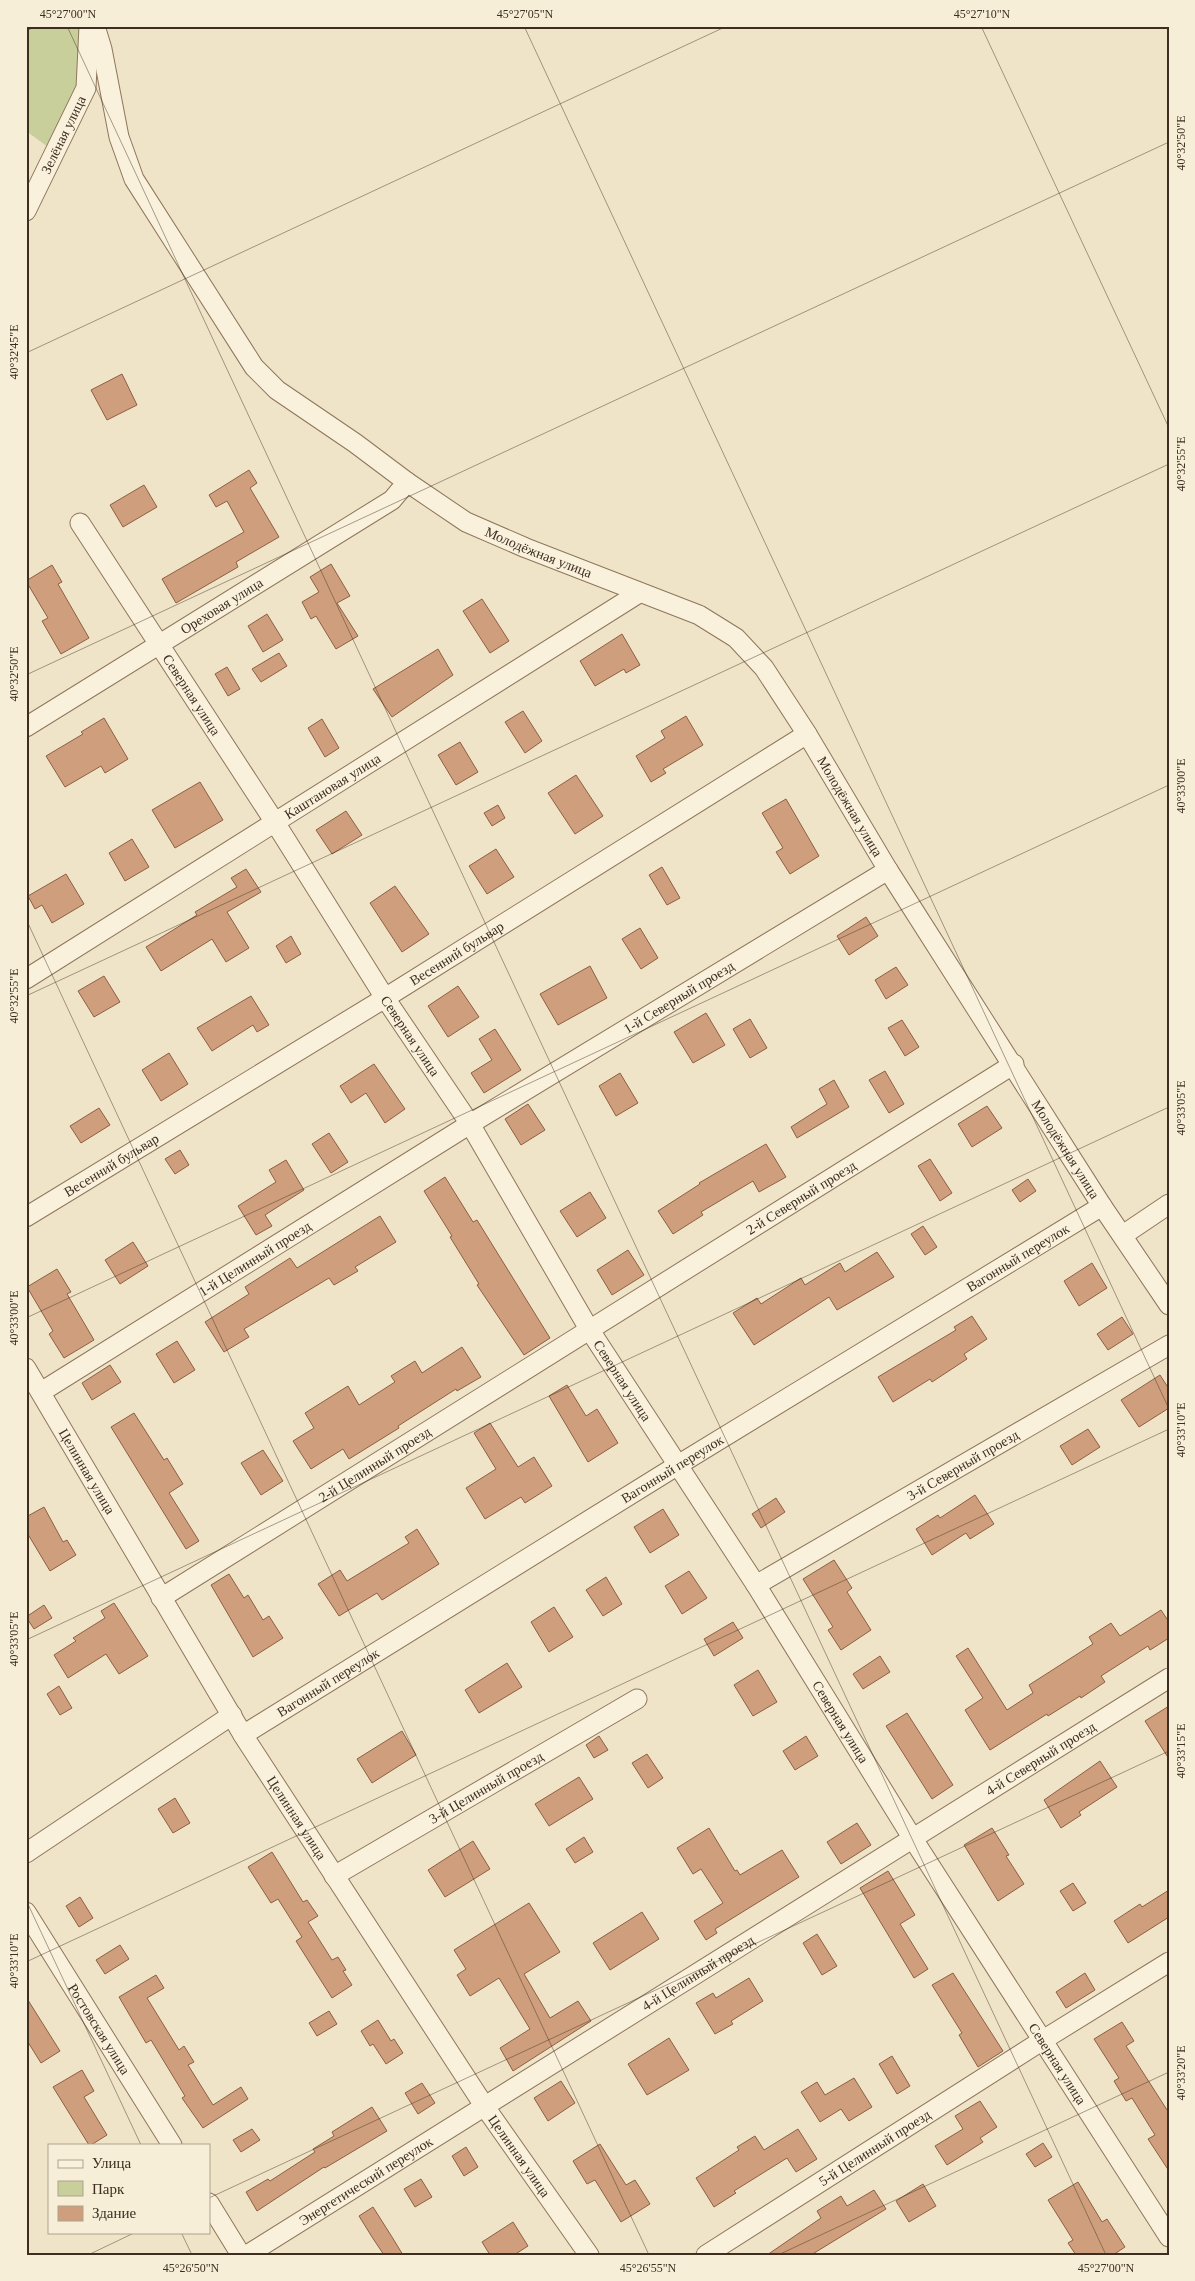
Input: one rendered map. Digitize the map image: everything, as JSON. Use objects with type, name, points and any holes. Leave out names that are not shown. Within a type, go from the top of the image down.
[{"type":"street","name":"Зелёная улица","points":[[26,211],[86,88],[89,26]]},
{"type":"street","name":"Молодёжная улица","points":[[95,26],[102,49],[119,137],[134,179],[254,367],[277,390],[466,522],[699,616],[736,638],[764,668],[807,734],[888,870],[1014,1064],[1102,1206],[1123,1234],[1169,1305]]},
{"type":"street","name":"Ореховая улица","points":[[26,727],[392,500],[407,482]]},
{"type":"street","name":"Северная улица","points":[[80,523],[276,824],[385,998],[470,1124],[589,1329],[756,1585],[913,1838],[1169,2237]]},
{"type":"street","name":"Каштановая улица","points":[[26,979],[276,824],[639,593]]},
{"type":"street","name":"Весенний бульвар","points":[[26,1217],[385,998],[807,734]]},
{"type":"street","name":"1-й Северный проезд","points":[[470,1124],[888,870]]},
{"type":"street","name":"2-й Северный проезд","points":[[589,1329],[1014,1064]]},
{"type":"street","name":"1-й Целинный проезд","points":[[41,1392],[470,1124]]},
{"type":"street","points":[[1123,1234],[1169,1204]]},
{"type":"street","name":"Вагонный переулок","points":[[243,1735],[678,1465],[1102,1206]]},
{"type":"street","name":"2-й Целинный проезд","points":[[161,1598],[589,1329]]},
{"type":"street","name":"3-й Северный проезд","points":[[756,1585],[1169,1345]]},
{"type":"street","name":"Целинная улица","points":[[26,1368],[243,1735],[486,2107],[589,2255]]},
{"type":"street","name":"4-й Северный проезд","points":[[913,1838],[1169,1678]]},
{"type":"street","name":"3-й Целинный проезд","points":[[334,1876],[637,1699]]},
{"type":"street","points":[[26,1853],[232,1715]]},
{"type":"street","name":"4-й Целинный проезд","points":[[486,2107],[913,1838]]},
{"type":"street","name":"Ростовская улица","points":[[26,1912],[171,2144]]},
{"type":"street","name":"5-й Целинный проезд","points":[[706,2255],[1169,1962]]},
{"type":"street","name":"Энергетический переулок","points":[[247,2255],[486,2107]]},
{"type":"street","points":[[210,2205],[242,2255]]},
{"type":"green space","points":[[26,26],[89,26],[86,88],[55,152],[26,131]]},
{"type":"building","points":[[122,374],[137,405],[107,420],[91,390]]},
{"type":"building","points":[[249,470],[257,483],[250,488],[279,537],[236,562],[238,567],[176,603],[162,579],[244,532],[227,501],[216,507],[209,495]]},
{"type":"building","points":[[144,485],[157,507],[123,527],[110,505]]},
{"type":"building","points":[[331,564],[350,596],[337,603],[358,636],[336,649],[316,616],[311,619],[302,602],[319,592],[310,577]]},
{"type":"building","points":[[52,565],[62,582],[58,584],[89,638],[61,654],[42,621],[48,618],[26,581]]},
{"type":"building","points":[[482,599],[509,641],[490,653],[463,611]]},
{"type":"building","points":[[267,614],[283,640],[263,652],[248,626]]},
{"type":"building","points":[[622,634],[640,665],[626,673],[624,669],[595,686],[580,661]]},
{"type":"building","points":[[438,649],[453,675],[392,717],[373,689]]},
{"type":"building","points":[[279,653],[287,666],[261,682],[252,669]]},
{"type":"building","points":[[227,667],[240,689],[228,696],[215,674]]},
{"type":"building","points":[[523,711],[542,741],[525,753],[505,722]]},
{"type":"building","points":[[686,716],[703,745],[663,769],[666,773],[651,782],[636,756],[665,738],[661,731]]},
{"type":"building","points":[[104,718],[128,759],[105,773],[101,766],[65,787],[46,756],[83,734],[81,732]]},
{"type":"building","points":[[322,719],[339,748],[325,757],[308,728]]},
{"type":"building","points":[[460,742],[478,772],[456,785],[438,755]]},
{"type":"building","points":[[576,775],[603,816],[575,834],[548,793]]},
{"type":"building","points":[[200,782],[223,820],[175,848],[152,810]]},
{"type":"building","points":[[786,799],[819,856],[790,874],[776,852],[783,848],[762,813]]},
{"type":"building","points":[[498,805],[505,818],[492,826],[484,813]]},
{"type":"building","points":[[346,811],[362,835],[332,854],[316,830]]},
{"type":"building","points":[[132,839],[149,867],[125,881],[109,853]]},
{"type":"building","points":[[496,849],[514,877],[487,894],[469,866]]},
{"type":"building","points":[[662,867],[680,898],[667,905],[649,875]]},
{"type":"building","points":[[246,869],[261,892],[227,912],[249,948],[226,962],[212,939],[161,971],[146,947],[197,915],[195,912],[237,887],[231,878]]},
{"type":"building","points":[[66,874],[84,904],[52,923],[42,905],[35,909],[28,896]]},
{"type":"building","points":[[395,886],[429,934],[402,952],[370,903]]},
{"type":"building","points":[[866,917],[878,936],[849,955],[837,936]]},
{"type":"building","points":[[640,928],[658,958],[641,969],[622,939]]},
{"type":"building","points":[[291,936],[301,954],[286,963],[276,946]]},
{"type":"building","points":[[590,966],[607,998],[558,1025],[540,994]]},
{"type":"building","points":[[896,967],[908,985],[886,999],[875,980]]},
{"type":"building","points":[[104,976],[120,1002],[94,1017],[78,991]]},
{"type":"building","points":[[458,986],[479,1017],[448,1037],[428,1006]]},
{"type":"building","points":[[251,996],[269,1025],[257,1032],[253,1025],[212,1051],[197,1028]]},
{"type":"building","points":[[706,1013],[725,1045],[693,1063],[674,1032]]},
{"type":"building","points":[[750,1019],[767,1048],[750,1058],[733,1029]]},
{"type":"building","points":[[902,1020],[919,1047],[905,1056],[888,1028]]},
{"type":"building","points":[[495,1029],[521,1070],[484,1093],[471,1073],[492,1060],[479,1039]]},
{"type":"building","points":[[169,1053],[188,1084],[161,1101],[142,1070]]},
{"type":"building","points":[[374,1064],[405,1109],[385,1123],[366,1093],[351,1103],[340,1086]]},
{"type":"building","points":[[885,1071],[904,1104],[889,1113],[869,1080]]},
{"type":"building","points":[[620,1073],[638,1103],[616,1116],[599,1086]]},
{"type":"building","points":[[834,1080],[849,1107],[797,1138],[791,1127],[827,1104],[819,1089]]},
{"type":"building","points":[[528,1104],[545,1130],[521,1145],[505,1119]]},
{"type":"building","points":[[987,1106],[1002,1128],[972,1147],[958,1124]]},
{"type":"building","points":[[99,1108],[110,1125],[81,1143],[70,1126]]},
{"type":"building","points":[[329,1133],[348,1162],[331,1173],[312,1144]]},
{"type":"building","points":[[766,1144],[786,1177],[759,1192],[753,1181],[701,1212],[703,1215],[673,1234],[658,1211],[699,1183]]},
{"type":"building","points":[[180,1150],[189,1165],[175,1174],[165,1159]]},
{"type":"building","points":[[930,1159],[952,1193],[940,1201],[918,1166]]},
{"type":"building","points":[[286,1160],[304,1190],[265,1215],[272,1226],[256,1235],[238,1206],[276,1182],[269,1170]]},
{"type":"building","points":[[445,1177],[473,1222],[477,1220],[550,1338],[524,1355],[477,1285],[479,1284],[450,1237],[452,1236],[424,1191]]},
{"type":"building","points":[[1028,1179],[1036,1191],[1020,1202],[1012,1190]]},
{"type":"building","points":[[590,1192],[606,1218],[577,1237],[560,1211]]},
{"type":"building","points":[[380,1216],[396,1242],[355,1267],[358,1271],[334,1285],[329,1278],[244,1329],[249,1337],[224,1352],[205,1322],[249,1294],[245,1287],[290,1258],[297,1268]]},
{"type":"building","points":[[923,1226],[937,1247],[925,1255],[911,1234]]},
{"type":"building","points":[[133,1242],[148,1266],[120,1284],[105,1260]]},
{"type":"building","points":[[628,1250],[644,1275],[612,1295],[597,1270]]},
{"type":"building","points":[[877,1252],[894,1277],[837,1310],[829,1297],[754,1345],[733,1313],[757,1298],[761,1304],[801,1278],[805,1285],[840,1263],[845,1272]]},
{"type":"building","points":[[1092,1263],[1107,1288],[1079,1306],[1064,1281]]},
{"type":"building","points":[[57,1269],[71,1292],[67,1294],[94,1340],[64,1358],[49,1334],[53,1331],[27,1287]]},
{"type":"building","points":[[972,1316],[987,1339],[964,1354],[967,1359],[932,1382],[930,1379],[893,1402],[878,1377],[956,1330],[954,1327]]},
{"type":"building","points":[[1122,1317],[1133,1334],[1108,1350],[1097,1334]]},
{"type":"building","points":[[177,1341],[195,1370],[174,1383],[156,1354]]},
{"type":"building","points":[[462,1347],[481,1377],[457,1391],[456,1389],[349,1459],[343,1449],[311,1469],[293,1441],[314,1428],[305,1413],[348,1386],[359,1405],[395,1382],[391,1376],[415,1361],[422,1373]]},
{"type":"building","points":[[110,1365],[121,1382],[92,1400],[82,1383]]},
{"type":"building","points":[[1160,1375],[1169,1389],[1169,1408],[1139,1427],[1121,1400]]},
{"type":"building","points":[[567,1385],[586,1416],[597,1409],[618,1443],[588,1462],[549,1396]]},
{"type":"building","points":[[134,1413],[164,1460],[167,1458],[183,1484],[169,1493],[199,1541],[186,1549],[111,1427]]},
{"type":"building","points":[[490,1423],[518,1467],[534,1457],[552,1486],[525,1503],[521,1497],[485,1519],[466,1488],[496,1469],[474,1433]]},
{"type":"building","points":[[1088,1429],[1100,1447],[1072,1465],[1060,1446]]},
{"type":"building","points":[[263,1450],[283,1481],[261,1495],[241,1463]]},
{"type":"building","points":[[975,1495],[994,1524],[970,1539],[966,1533],[932,1555],[916,1529],[938,1515],[940,1518]]},
{"type":"building","points":[[776,1498],[785,1512],[761,1528],[752,1514]]},
{"type":"building","points":[[44,1507],[63,1542],[67,1540],[76,1555],[50,1571],[26,1531],[26,1517]]},
{"type":"building","points":[[663,1509],[679,1535],[650,1553],[634,1527]]},
{"type":"building","points":[[417,1529],[439,1564],[382,1600],[377,1593],[339,1616],[318,1584],[340,1570],[347,1581],[409,1543],[405,1537]]},
{"type":"building","points":[[834,1560],[852,1588],[847,1592],[871,1630],[841,1650],[828,1630],[833,1627],[803,1579]]},
{"type":"building","points":[[689,1571],[707,1598],[682,1614],[665,1586]]},
{"type":"building","points":[[229,1574],[244,1598],[248,1595],[263,1620],[269,1616],[283,1638],[253,1657],[211,1585]]},
{"type":"building","points":[[606,1577],[622,1604],[603,1616],[586,1590]]},
{"type":"building","points":[[114,1603],[148,1656],[119,1674],[106,1654],[68,1678],[54,1655],[76,1641],[73,1638],[105,1618],[101,1611]]},
{"type":"building","points":[[44,1605],[52,1618],[34,1629],[26,1617]]},
{"type":"building","points":[[554,1607],[573,1637],[549,1652],[531,1622]]},
{"type":"building","points":[[1161,1610],[1169,1622],[1169,1638],[1150,1650],[1148,1646],[1101,1676],[1105,1682],[1081,1698],[1080,1696],[1048,1716],[1047,1714],[990,1750],[965,1710],[983,1698],[956,1656],[968,1648],[1007,1710],[1033,1693],[1029,1685],[1093,1644],[1089,1637],[1111,1623],[1120,1636]]},
{"type":"building","points":[[733,1622],[743,1638],[714,1656],[704,1639]]},
{"type":"building","points":[[880,1656],[890,1672],[863,1689],[853,1674]]},
{"type":"building","points":[[507,1663],[522,1687],[479,1713],[465,1690]]},
{"type":"building","points":[[758,1670],[777,1702],[753,1716],[734,1685]]},
{"type":"building","points":[[59,1686],[72,1708],[60,1715],[47,1694]]},
{"type":"building","points":[[1169,1706],[1169,1759],[1145,1721]]},
{"type":"building","points":[[907,1713],[953,1785],[932,1799],[886,1726]]},
{"type":"building","points":[[402,1731],[416,1755],[372,1783],[357,1759]]},
{"type":"building","points":[[599,1736],[608,1750],[594,1758],[586,1745]]},
{"type":"building","points":[[806,1736],[818,1756],[795,1770],[783,1751]]},
{"type":"building","points":[[647,1754],[663,1778],[648,1788],[632,1763]]},
{"type":"building","points":[[1100,1761],[1117,1787],[1079,1812],[1081,1815],[1061,1828],[1044,1800]]},
{"type":"building","points":[[579,1777],[593,1799],[549,1826],[535,1804]]},
{"type":"building","points":[[175,1798],[190,1823],[173,1833],[158,1809]]},
{"type":"building","points":[[857,1823],[871,1845],[841,1864],[827,1842]]},
{"type":"building","points":[[709,1828],[735,1871],[737,1870],[740,1875],[782,1850],[799,1877],[715,1929],[717,1933],[706,1940],[694,1921],[723,1903],[701,1869],[693,1874],[677,1848]]},
{"type":"building","points":[[992,1828],[1009,1855],[1006,1856],[1024,1884],[998,1901],[964,1845]]},
{"type":"building","points":[[584,1837],[593,1852],[575,1863],[566,1849]]},
{"type":"building","points":[[473,1841],[490,1869],[445,1897],[428,1870]]},
{"type":"building","points":[[272,1852],[303,1902],[307,1900],[318,1916],[308,1922],[332,1960],[338,1957],[346,1970],[343,1971],[352,1985],[332,1998],[296,1941],[302,1937],[278,1899],[271,1903],[248,1867]]},
{"type":"building","points":[[888,1871],[915,1915],[900,1924],[928,1969],[914,1978],[860,1888]]},
{"type":"building","points":[[1073,1883],[1086,1903],[1073,1911],[1060,1891]]},
{"type":"building","points":[[1169,1890],[1169,1917],[1128,1943],[1114,1921],[1140,1904],[1142,1907]]},
{"type":"building","points":[[80,1897],[93,1918],[79,1927],[66,1906]]},
{"type":"building","points":[[529,1903],[560,1952],[524,1974],[550,2018],[578,2001],[591,2021],[513,2071],[500,2048],[530,2029],[499,1978],[470,1996],[457,1975],[466,1969],[454,1950]]},
{"type":"building","points":[[642,1912],[659,1939],[610,1970],[593,1943]]},
{"type":"building","points":[[817,1934],[837,1966],[822,1975],[803,1943]]},
{"type":"building","points":[[120,1945],[129,1959],[105,1974],[96,1960]]},
{"type":"building","points":[[953,1973],[1003,2051],[978,2067],[959,2035],[962,2033],[932,1985]]},
{"type":"building","points":[[1085,1973],[1095,1990],[1066,2008],[1056,1992]]},
{"type":"building","points":[[156,1975],[164,1988],[147,1998],[179,2050],[184,2046],[194,2062],[188,2065],[213,2105],[241,2087],[248,2099],[203,2128],[182,2098],[185,2096],[151,2040],[146,2043],[119,1997]]},
{"type":"building","points":[[749,1978],[763,2001],[731,2021],[733,2024],[715,2034],[696,2003],[713,1993],[716,1998]]},
{"type":"building","points":[[26,1997],[60,2051],[41,2063],[26,2039]]},
{"type":"building","points":[[329,2011],[337,2024],[317,2036],[309,2023]]},
{"type":"building","points":[[378,2020],[391,2041],[394,2039],[403,2053],[386,2064],[373,2044],[370,2046],[361,2031]]},
{"type":"building","points":[[1122,2022],[1134,2041],[1126,2046],[1169,2113],[1169,2171],[1148,2139],[1155,2135],[1132,2098],[1126,2101],[1114,2081],[1119,2078],[1094,2039]]},
{"type":"building","points":[[669,2038],[689,2070],[647,2095],[628,2064]]},
{"type":"building","points":[[892,2056],[910,2086],[897,2094],[879,2064]]},
{"type":"building","points":[[82,2070],[94,2091],[84,2097],[107,2135],[93,2144],[88,2144],[53,2087]]},
{"type":"building","points":[[854,2078],[872,2107],[849,2121],[841,2109],[820,2122],[801,2092],[817,2082],[825,2095]]},
{"type":"building","points":[[561,2081],[575,2103],[548,2121],[534,2098]]},
{"type":"building","points":[[422,2083],[435,2103],[418,2114],[405,2093]]},
{"type":"building","points":[[980,2101],[997,2127],[980,2138],[983,2142],[947,2165],[935,2146],[963,2129],[955,2116]]},
{"type":"building","points":[[372,2107],[387,2131],[324,2167],[257,2211],[246,2192],[268,2179],[270,2181],[315,2152],[313,2149],[334,2136],[332,2132]]},
{"type":"building","points":[[252,2129],[260,2140],[241,2152],[233,2140]]},
{"type":"building","points":[[798,2129],[817,2159],[796,2172],[787,2158],[734,2191],[736,2193],[714,2207],[696,2178],[739,2150],[737,2147],[755,2136],[764,2150]]},
{"type":"building","points":[[1043,2143],[1052,2157],[1035,2167],[1026,2154]]},
{"type":"building","points":[[600,2144],[626,2185],[635,2180],[650,2204],[621,2222],[595,2180],[587,2184],[573,2161]]},
{"type":"building","points":[[466,2147],[478,2167],[464,2176],[452,2156]]},
{"type":"building","points":[[421,2179],[432,2197],[415,2207],[404,2189]]},
{"type":"building","points":[[1078,2182],[1102,2222],[1107,2219],[1125,2247],[1113,2255],[1076,2255],[1068,2243],[1073,2240],[1048,2200]]},
{"type":"building","points":[[923,2184],[936,2206],[909,2222],[896,2201]]},
{"type":"building","points":[[874,2190],[886,2209],[811,2255],[767,2255],[821,2218],[817,2211],[841,2196],[847,2206]]},
{"type":"building","points":[[373,2207],[403,2255],[384,2255],[372,2237],[359,2216]]},
{"type":"building","points":[[513,2222],[528,2246],[514,2255],[490,2255],[482,2242]]}]
